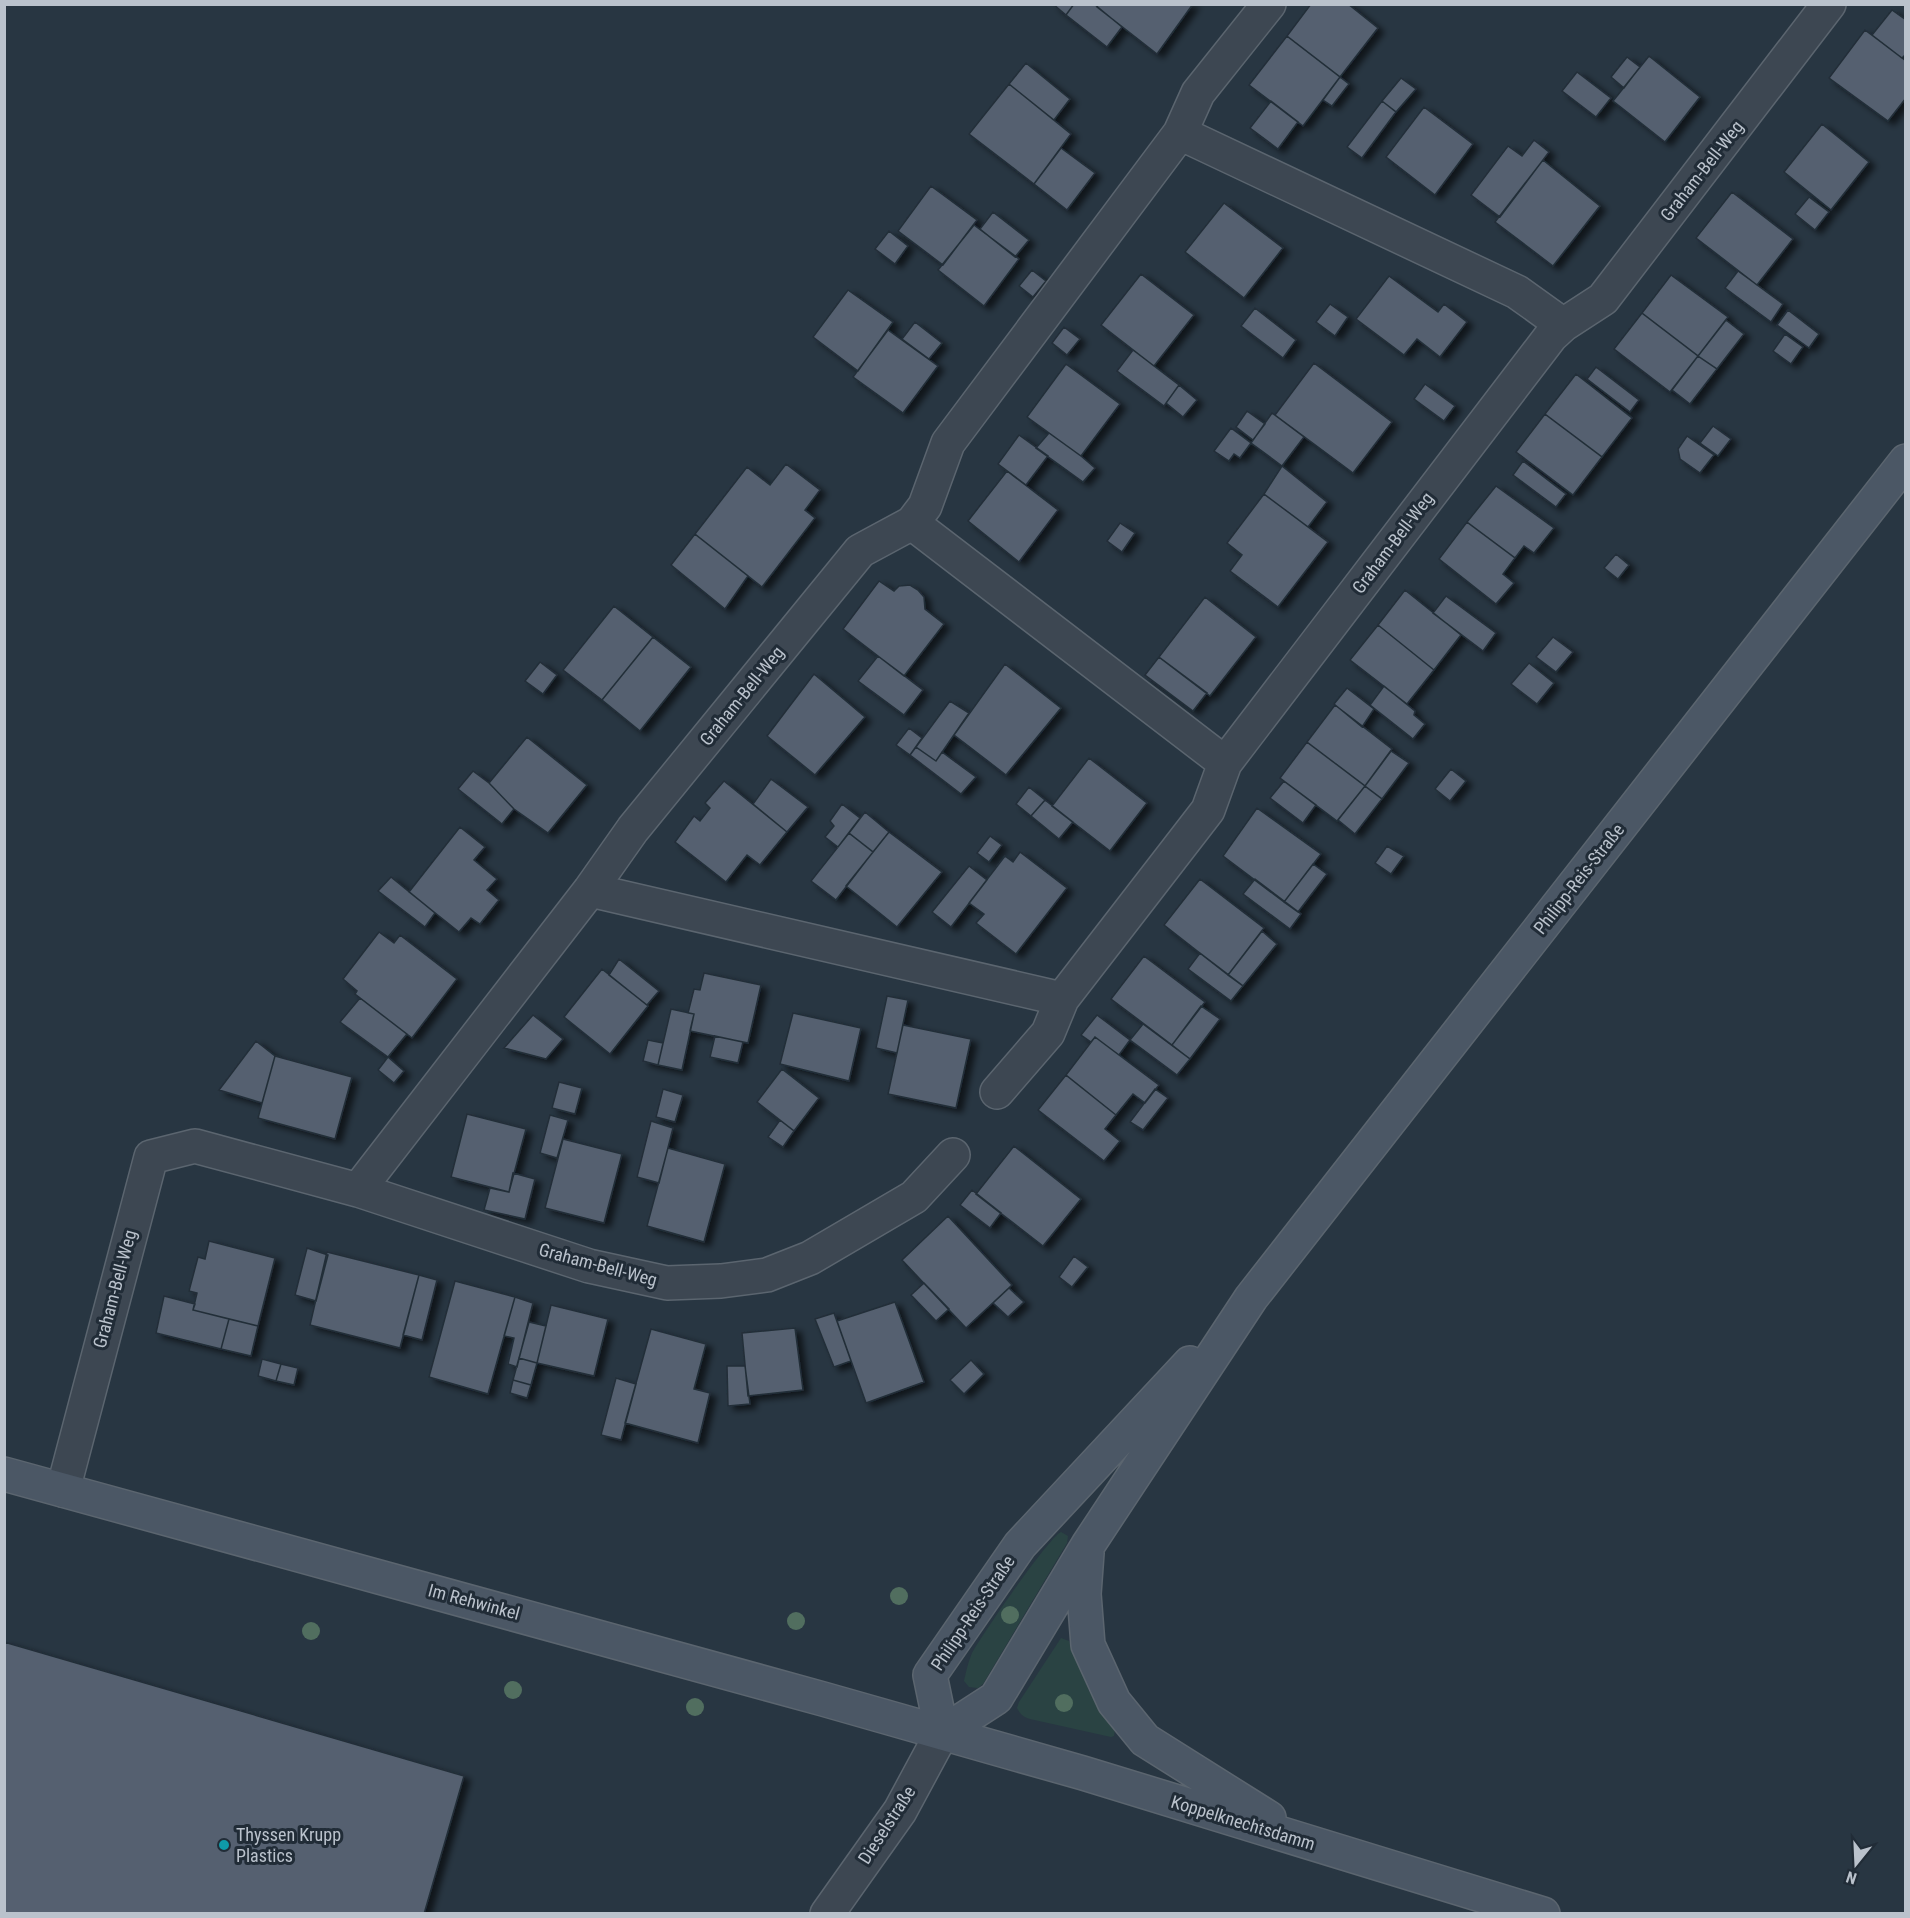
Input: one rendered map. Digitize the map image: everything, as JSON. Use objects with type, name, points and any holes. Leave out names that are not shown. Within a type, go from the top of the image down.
[{"type":"street","name":"Graham-Bell-Weg","points":[[358,1190],[590,890],[633,829],[860,551],[912,523],[925,506],[948,443],[1180,134],[1198,93],[1269,4]]},
{"type":"street","name":"Graham-Bell-Weg","points":[[997,1092],[1048,1033],[1062,999],[1208,810],[1225,763],[1551,336],[1563,325],[1603,299],[1829,4]]},
{"type":"street","points":[[1180,134],[1517,292],[1563,325]]},
{"type":"street","name":"Philipp-Reis-Straße","points":[[1251,1298],[1020,1545],[930,1675],[942,1733],[996,1698],[1088,1545],[1251,1298],[1905,461]]},
{"type":"street","points":[[912,523],[1225,763]]},
{"type":"street","points":[[590,890],[1062,999]]},
{"type":"street","name":"Graham-Bell-Weg","points":[[63,1490],[151,1157],[195,1146],[358,1190],[589,1266],[667,1283],[721,1281],[767,1275],[810,1258],[914,1197],[952,1155]]},
{"type":"street","name":"Im Rehwinkel","points":[[4,1474],[942,1733]]},
{"type":"street","points":[[1088,1545],[1084,1594],[1088,1645],[1114,1702],[1145,1740],[1311,1844]]},
{"type":"street","name":"Koppelknechtsdamm","points":[[942,1733],[1083,1773],[1544,1914]]},
{"type":"street","name":"Dieselstraße","points":[[827,1914],[900,1811],[942,1733]]},
{"type":"green space","points":[[1061,1532],[1068,1536],[1067,1543],[983,1684],[978,1688],[969,1687],[964,1681],[972,1653],[1030,1568]]},
{"type":"green space","points":[[1061,1638],[1069,1641],[1089,1691],[1115,1729],[1114,1736],[1030,1719],[1018,1710],[1019,1702]]},
{"type":"building","points":[[1053,4],[1074,4],[1066,15]]},
{"type":"building","points":[[1074,4],[1094,4],[1122,27],[1107,47],[1066,15]]},
{"type":"building","points":[[1098,4],[1193,4],[1157,54],[1097,7]]},
{"type":"building","points":[[1311,4],[1348,4],[1378,28],[1340,77],[1287,36]]},
{"type":"building","points":[[1892,10],[1906,20],[1906,54],[1902,58],[1872,35]]},
{"type":"building","points":[[1865,30],[1906,61],[1906,98],[1888,121],[1829,78]]},
{"type":"building","points":[[1287,36],[1340,77],[1303,126],[1249,85]]},
{"type":"building","points":[[1649,56],[1700,97],[1665,142],[1613,101]]},
{"type":"building","points":[[1627,57],[1640,67],[1624,88],[1611,77]]},
{"type":"building","points":[[1026,63],[1070,99],[1054,120],[1009,84]]},
{"type":"building","points":[[1577,72],[1611,98],[1596,117],[1562,91]]},
{"type":"building","points":[[1340,77],[1349,84],[1332,106],[1323,100]]},
{"type":"building","points":[[1401,78],[1416,89],[1396,112],[1382,101]]},
{"type":"building","points":[[1009,84],[1071,134],[1034,184],[969,134]]},
{"type":"building","points":[[1271,101],[1298,122],[1278,149],[1250,128]]},
{"type":"building","points":[[1382,101],[1396,112],[1362,158],[1347,147]]},
{"type":"building","points":[[1424,107],[1473,144],[1435,195],[1386,157]]},
{"type":"building","points":[[1822,124],[1869,162],[1831,210],[1784,172]]},
{"type":"building","points":[[1534,140],[1549,152],[1500,217],[1471,195],[1508,146],[1522,156]]},
{"type":"building","points":[[1061,148],[1095,173],[1067,210],[1034,184]]},
{"type":"building","points":[[1543,160],[1600,206],[1553,266],[1495,222]]},
{"type":"building","points":[[931,186],[977,220],[943,265],[898,231]]},
{"type":"building","points":[[1732,192],[1793,239],[1757,285],[1696,238]]},
{"type":"building","points":[[1809,197],[1829,212],[1815,230],[1795,214]]},
{"type":"building","points":[[1224,203],[1283,248],[1244,298],[1185,252]]},
{"type":"building","points":[[993,212],[1029,240],[1015,257],[980,229]]},
{"type":"building","points":[[974,225],[1019,259],[984,306],[938,270]]},
{"type":"building","points":[[889,231],[908,246],[895,264],[875,249]]},
{"type":"building","points":[[1032,270],[1046,281],[1033,297],[1019,286]]},
{"type":"building","points":[[1738,271],[1783,304],[1771,322],[1725,288]]},
{"type":"building","points":[[1141,274],[1194,315],[1154,366],[1101,325]]},
{"type":"building","points":[[1671,275],[1728,317],[1698,356],[1642,313]]},
{"type":"building","points":[[1389,276],[1438,312],[1444,304],[1467,322],[1440,357],[1417,339],[1404,355],[1356,319]]},
{"type":"building","points":[[848,290],[893,322],[858,371],[813,337]]},
{"type":"building","points":[[1330,304],[1348,317],[1335,336],[1316,322]]},
{"type":"building","points":[[1255,308],[1296,340],[1283,358],[1241,326]]},
{"type":"building","points":[[1788,310],[1819,334],[1809,348],[1777,325]]},
{"type":"building","points":[[1642,313],[1698,356],[1670,392],[1614,349]]},
{"type":"building","points":[[1726,320],[1744,334],[1717,369],[1698,356]]},
{"type":"building","points":[[915,322],[942,343],[929,359],[902,339]]},
{"type":"building","points":[[1064,327],[1080,339],[1067,355],[1052,343]]},
{"type":"building","points":[[888,330],[938,366],[903,413],[853,377]]},
{"type":"building","points":[[1785,334],[1803,347],[1791,364],[1773,351]]},
{"type":"building","points":[[1133,350],[1179,385],[1164,406],[1117,371]]},
{"type":"building","points":[[1698,356],[1717,369],[1690,404],[1672,390]]},
{"type":"building","points":[[1314,363],[1392,422],[1353,473],[1275,415]]},
{"type":"building","points":[[1066,364],[1120,404],[1081,456],[1027,417]]},
{"type":"building","points":[[1596,367],[1639,400],[1630,412],[1587,379]]},
{"type":"building","points":[[1576,374],[1632,418],[1602,457],[1545,414]]},
{"type":"building","points":[[1425,384],[1455,406],[1444,421],[1414,399]]},
{"type":"building","points":[[1179,385],[1197,400],[1183,417],[1166,403]]},
{"type":"building","points":[[1247,411],[1265,424],[1253,440],[1236,427]]},
{"type":"building","points":[[1272,413],[1304,437],[1282,466],[1251,443]]},
{"type":"building","points":[[1545,414],[1602,457],[1573,495],[1516,452]]},
{"type":"building","points":[[1713,426],[1731,439],[1718,456],[1700,443]]},
{"type":"building","points":[[1231,428],[1251,443],[1240,458],[1234,454],[1229,461],[1214,451]]},
{"type":"building","points":[[1049,433],[1095,468],[1083,482],[1036,448]]},
{"type":"building","points":[[1019,435],[1048,456],[1026,485],[998,464]]},
{"type":"building","points":[[1687,436],[1714,455],[1700,473],[1680,459],[1678,449]]},
{"type":"building","points":[[1523,461],[1566,494],[1556,507],[1513,475]]},
{"type":"building","points":[[786,464],[820,490],[805,510],[815,518],[762,587],[695,534],[747,467],[770,485]]},
{"type":"building","points":[[1282,466],[1327,502],[1308,527],[1264,494]]},
{"type":"building","points":[[1007,471],[1058,510],[1019,562],[968,521]]},
{"type":"building","points":[[1496,486],[1554,528],[1534,553],[1524,546],[1515,558],[1467,522]]},
{"type":"building","points":[[1264,494],[1328,542],[1278,607],[1230,571],[1242,555],[1227,543]]},
{"type":"building","points":[[1467,522],[1515,558],[1503,574],[1514,583],[1496,604],[1439,559]]},
{"type":"building","points":[[1120,523],[1135,533],[1122,552],[1107,541]]},
{"type":"building","points":[[695,534],[748,576],[725,609],[671,565]]},
{"type":"building","points":[[1616,554],[1629,565],[1618,579],[1604,568]]},
{"type":"building","points":[[879,581],[894,591],[899,586],[910,585],[918,590],[924,597],[925,609],[944,624],[904,676],[843,629]]},
{"type":"building","points":[[1405,590],[1461,635],[1434,670],[1378,625]]},
{"type":"building","points":[[1446,596],[1496,633],[1483,651],[1433,613]]},
{"type":"building","points":[[1205,597],[1256,637],[1210,696],[1159,657]]},
{"type":"building","points":[[614,606],[653,637],[602,700],[563,670]]},
{"type":"building","points":[[1378,625],[1434,670],[1407,704],[1350,660]]},
{"type":"building","points":[[653,637],[691,667],[640,731],[602,700]]},
{"type":"building","points":[[1553,637],[1573,652],[1556,672],[1536,657]]},
{"type":"building","points":[[878,656],[923,690],[904,715],[858,681]]},
{"type":"building","points":[[1159,657],[1207,693],[1193,711],[1145,675]]},
{"type":"building","points":[[540,662],[557,675],[543,694],[525,681]]},
{"type":"building","points":[[1529,663],[1554,683],[1537,704],[1511,684]]},
{"type":"building","points":[[1005,664],[1061,708],[1006,775],[954,735]]},
{"type":"building","points":[[814,674],[865,717],[815,775],[767,736]]},
{"type":"building","points":[[1384,686],[1415,711],[1414,715],[1425,724],[1413,739],[1370,705]]},
{"type":"building","points":[[1347,688],[1374,709],[1362,727],[1334,704]]},
{"type":"building","points":[[950,701],[969,713],[936,761],[916,747]]},
{"type":"building","points":[[1335,705],[1392,749],[1365,786],[1307,742]]},
{"type":"building","points":[[909,728],[922,738],[910,755],[896,745]]},
{"type":"building","points":[[527,737],[587,785],[548,833],[514,809],[489,783]]},
{"type":"building","points":[[1307,742],[1365,786],[1337,821],[1280,778]]},
{"type":"building","points":[[916,747],[936,761],[942,752],[976,777],[961,794],[910,755]]},
{"type":"building","points":[[1391,751],[1409,763],[1382,799],[1365,786]]},
{"type":"building","points":[[1089,758],[1147,803],[1110,851],[1052,806]]},
{"type":"building","points":[[1451,769],[1466,781],[1450,801],[1435,789]]},
{"type":"building","points":[[473,771],[489,783],[514,809],[502,824],[458,789]]},
{"type":"building","points":[[771,779],[808,807],[787,832],[753,804]]},
{"type":"building","points":[[724,781],[787,832],[760,865],[747,855],[726,882],[675,842],[694,816],[700,821],[710,808],[705,803]]},
{"type":"building","points":[[1284,781],[1316,805],[1303,823],[1270,798]]},
{"type":"building","points":[[1365,786],[1382,799],[1355,834],[1338,820]]},
{"type":"building","points":[[1029,787],[1045,800],[1031,816],[1016,804]]},
{"type":"building","points":[[1045,800],[1073,822],[1059,839],[1031,816]]},
{"type":"building","points":[[842,804],[860,818],[838,847],[825,837],[834,826],[830,821]]},
{"type":"building","points":[[1257,808],[1321,854],[1284,902],[1223,856]]},
{"type":"building","points":[[865,812],[889,832],[873,852],[849,833]]},
{"type":"building","points":[[460,827],[485,847],[474,860],[497,879],[487,890],[499,900],[480,924],[471,918],[459,932],[409,892]]},
{"type":"building","points":[[889,832],[942,872],[897,927],[846,886]]},
{"type":"building","points":[[849,833],[873,852],[836,900],[811,881]]},
{"type":"building","points":[[990,836],[1002,845],[989,862],[977,853]]},
{"type":"building","points":[[1387,846],[1404,856],[1391,874],[1375,863]]},
{"type":"building","points":[[1020,852],[1067,888],[1016,954],[976,923],[984,914],[969,903],[1005,856],[1013,862]]},
{"type":"building","points":[[1313,864],[1327,874],[1298,912],[1284,902]]},
{"type":"building","points":[[969,866],[987,880],[951,927],[932,912]]},
{"type":"building","points":[[391,877],[435,913],[425,927],[378,891]]},
{"type":"building","points":[[1200,879],[1264,928],[1228,975],[1164,925]]},
{"type":"building","points":[[1255,879],[1301,914],[1290,929],[1243,894]]},
{"type":"building","points":[[1262,931],[1277,944],[1243,986],[1228,975]]},
{"type":"building","points":[[379,932],[394,943],[400,935],[457,979],[412,1038],[355,994],[357,991],[343,979]]},
{"type":"building","points":[[1200,953],[1243,986],[1231,1001],[1188,969]]},
{"type":"building","points":[[1144,956],[1205,1002],[1172,1045],[1111,999]]},
{"type":"building","points":[[619,959],[659,991],[647,1005],[609,975]]},
{"type":"building","points":[[602,969],[648,1006],[610,1054],[564,1017]]},
{"type":"building","points":[[704,973],[761,985],[748,1043],[690,1031],[694,1014],[688,1013],[694,989],[700,990]]},
{"type":"building","points":[[887,996],[908,1000],[897,1053],[876,1048]]},
{"type":"building","points":[[360,998],[407,1034],[388,1057],[340,1022]]},
{"type":"building","points":[[1201,1006],[1220,1019],[1190,1059],[1172,1045]]},
{"type":"building","points":[[671,1009],[694,1014],[682,1070],[658,1065]]},
{"type":"building","points":[[793,1013],[861,1028],[849,1081],[780,1064]]},
{"type":"building","points":[[533,1015],[563,1039],[546,1059],[504,1048]]},
{"type":"building","points":[[1097,1015],[1130,1040],[1119,1055],[1095,1037],[1091,1042],[1081,1035]]},
{"type":"building","points":[[1143,1024],[1190,1059],[1177,1075],[1130,1040]]},
{"type":"building","points":[[903,1025],[971,1039],[956,1108],[888,1094]]},
{"type":"building","points":[[715,1036],[743,1042],[738,1063],[710,1057]]},
{"type":"building","points":[[1095,1037],[1159,1085],[1145,1103],[1133,1094],[1116,1115],[1066,1075]]},
{"type":"building","points":[[648,1040],[663,1043],[658,1065],[643,1061]]},
{"type":"building","points":[[256,1041],[275,1056],[262,1103],[219,1090]]},
{"type":"building","points":[[275,1056],[352,1077],[335,1139],[258,1118]]},
{"type":"building","points":[[388,1057],[404,1071],[394,1083],[378,1070]]},
{"type":"building","points":[[782,1069],[819,1098],[794,1131],[757,1102]]},
{"type":"building","points":[[1066,1075],[1116,1115],[1105,1129],[1120,1141],[1104,1161],[1038,1110]]},
{"type":"building","points":[[559,1082],[582,1088],[575,1114],[552,1108]]},
{"type":"building","points":[[663,1089],[683,1095],[675,1122],[656,1117]]},
{"type":"building","points":[[1155,1089],[1168,1098],[1143,1130],[1130,1122]]},
{"type":"building","points":[[467,1114],[526,1129],[509,1192],[451,1177]]},
{"type":"building","points":[[550,1115],[568,1120],[557,1158],[540,1153]]},
{"type":"building","points":[[780,1120],[794,1131],[783,1147],[768,1137]]},
{"type":"building","points":[[651,1121],[673,1128],[659,1183],[637,1177]]},
{"type":"building","points":[[563,1139],[622,1154],[604,1223],[545,1208]]},
{"type":"building","points":[[1014,1146],[1081,1199],[1043,1246],[976,1194]]},
{"type":"building","points":[[668,1148],[725,1164],[704,1242],[647,1226]]},
{"type":"building","points":[[513,1173],[535,1179],[525,1219],[484,1210],[490,1188],[509,1192]]},
{"type":"building","points":[[972,1190],[1001,1213],[990,1228],[960,1205]]},
{"type":"building","points":[[948,1216],[1012,1285],[966,1328],[902,1260]]},
{"type":"building","points":[[209,1241],[275,1258],[258,1326],[193,1310],[197,1293],[189,1291],[198,1257],[205,1259]]},
{"type":"building","points":[[307,1248],[328,1255],[316,1301],[295,1295]]},
{"type":"building","points":[[327,1252],[419,1275],[400,1348],[310,1325]]},
{"type":"building","points":[[1074,1256],[1088,1267],[1072,1287],[1059,1277]]},
{"type":"building","points":[[419,1275],[437,1280],[422,1340],[403,1335]]},
{"type":"building","points":[[455,1281],[515,1297],[488,1394],[429,1377]]},
{"type":"building","points":[[924,1283],[949,1309],[936,1321],[911,1295]]},
{"type":"building","points":[[1009,1288],[1024,1302],[1008,1317],[993,1303]]},
{"type":"building","points":[[164,1296],[195,1304],[193,1310],[229,1319],[221,1349],[156,1333]]},
{"type":"building","points":[[515,1297],[533,1303],[517,1367],[508,1364],[514,1338],[504,1336]]},
{"type":"building","points":[[895,1302],[924,1382],[866,1403],[837,1321]]},
{"type":"building","points":[[551,1305],[608,1319],[594,1376],[537,1363]]},
{"type":"building","points":[[834,1313],[851,1361],[834,1367],[815,1319]]},
{"type":"building","points":[[229,1319],[258,1326],[251,1356],[221,1349]]},
{"type":"building","points":[[529,1322],[546,1326],[537,1363],[519,1358]]},
{"type":"building","points":[[795,1328],[803,1390],[748,1396],[742,1333]]},
{"type":"building","points":[[651,1329],[706,1344],[694,1389],[710,1393],[698,1443],[625,1423]]},
{"type":"building","points":[[519,1358],[537,1363],[531,1385],[513,1380]]},
{"type":"building","points":[[262,1359],[281,1364],[276,1381],[258,1376]]},
{"type":"building","points":[[971,1360],[984,1374],[964,1394],[950,1380]]},
{"type":"building","points":[[281,1364],[298,1368],[294,1385],[276,1381]]},
{"type":"building","points":[[727,1366],[745,1366],[750,1404],[728,1406]]},
{"type":"building","points":[[616,1378],[636,1384],[621,1440],[601,1435]]},
{"type":"building","points":[[513,1380],[531,1385],[527,1398],[510,1393]]},
{"type":"building","name":"Thyssen Krupp Plastics","points":[[4,1642],[464,1776],[424,1914],[4,1914]]},
{"type":"place","name":"Thyssen Krupp Plastics","points":[[224,1845]]}]
